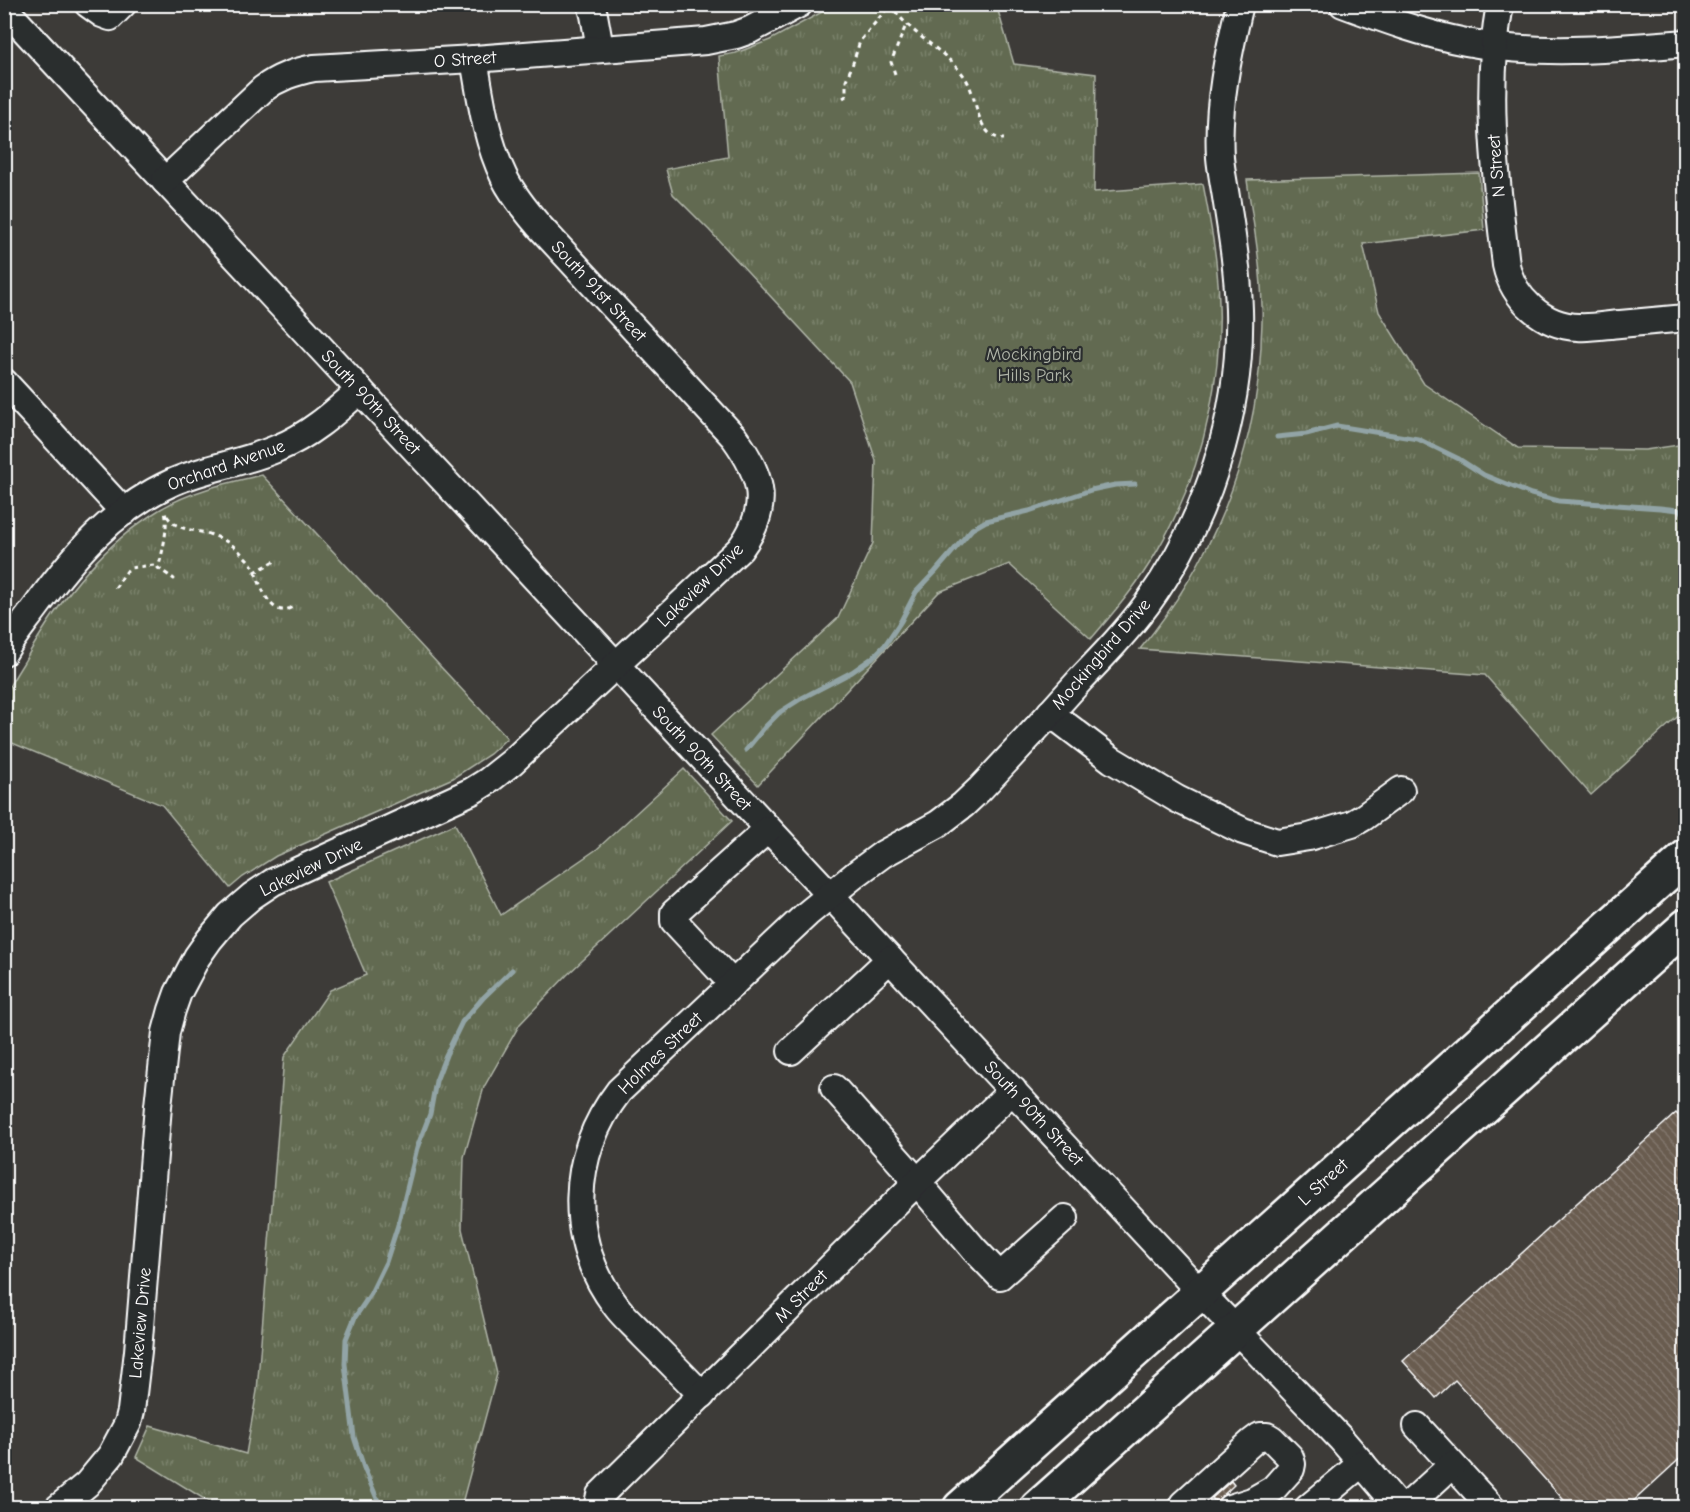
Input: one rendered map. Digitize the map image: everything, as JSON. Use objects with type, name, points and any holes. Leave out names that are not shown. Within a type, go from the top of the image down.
[{"type":"main road","name":"L Street","points":[[960,1508],[1686,857]]},
{"type":"main road","points":[[1037,1508],[1686,926]]},
{"type":"street","points":[[88,4],[110,17],[123,4]]},
{"type":"street","points":[[591,4],[600,48]]},
{"type":"street","name":"O Street","points":[[165,181],[263,89],[296,71],[706,41],[736,35],[768,22],[799,4]]},
{"type":"street","name":"Mockingbird Drive","points":[[830,895],[883,854],[938,824],[963,805],[1127,629],[1165,578],[1181,551],[1211,481],[1222,445],[1235,380],[1239,342],[1238,276],[1220,157],[1224,78],[1240,4]]},
{"type":"street","points":[[1343,4],[1420,31],[1495,46],[1597,51],[1686,43]]},
{"type":"street","name":"N Street","points":[[1500,4],[1491,111],[1506,265],[1508,275],[1518,295],[1540,315],[1556,323],[1577,327],[1686,318]]},
{"type":"street","name":"South 90th Street","points":[[4,8],[1200,1293],[1341,1439],[1400,1508]]},
{"type":"street","name":"South 91st Street","points":[[474,58],[486,124],[494,152],[504,177],[518,200],[539,226],[735,437],[749,457],[755,471],[760,490],[760,503]]},
{"type":"street","points":[[4,382],[124,512]]},
{"type":"street","name":"Orchard Avenue","points":[[4,652],[77,554],[103,527],[141,499],[176,481],[207,469],[257,456],[293,441],[325,420],[360,390]]},
{"type":"street","name":"Lakeview Drive","points":[[58,1508],[87,1484],[111,1455],[128,1423],[138,1352],[166,1032],[178,993],[197,957],[230,915],[273,882],[472,791],[512,762],[740,549],[750,537],[757,521],[760,503]]},
{"type":"street","points":[[1050,713],[1112,760],[1177,799],[1244,831],[1277,842],[1309,837],[1352,824],[1401,790]]},
{"type":"street","points":[[733,984],[674,921],[674,913],[768,829]]},
{"type":"street","name":"Holmes Street","points":[[702,1395],[618,1309],[605,1291],[590,1260],[582,1232],[580,1197],[586,1157],[600,1121],[612,1100],[633,1077],[830,895]]},
{"type":"street","points":[[792,1051],[890,959]]},
{"type":"street","points":[[834,1088],[1000,1276],[1065,1218]]},
{"type":"street","name":"M Street","points":[[597,1508],[600,1495],[1013,1090]]},
{"type":"street","points":[[1417,1426],[1492,1508]]},
{"type":"street","points":[[1181,1508],[1252,1442],[1260,1436],[1267,1436],[1290,1457],[1291,1469],[1273,1489],[1252,1501],[1230,1508]]},
{"type":"street","points":[[1308,1508],[1362,1463]]},
{"type":"street","points":[[1405,1508],[1452,1465]]},
{"type":"path","points":[[843,98],[846,96],[846,80],[860,40],[890,5],[906,25],[943,55],[964,76],[971,88],[984,129],[990,135],[1004,139]]},
{"type":"path","points":[[895,74],[891,62],[906,25]]},
{"type":"path","points":[[162,506],[167,516],[177,526],[215,536],[234,546],[253,567],[271,604],[282,611],[294,605]]},
{"type":"path","points":[[115,588],[129,568],[154,565],[161,570],[168,574],[174,579],[158,568],[167,516]]},
{"type":"path","points":[[255,572],[275,561]]},
{"type":"green space","name":"Mockingbird Hills Park","points":[[996,4],[1014,64],[1096,74],[1094,192],[1203,184],[1216,261],[1219,336],[1216,374],[1201,448],[1189,483],[1157,551],[1135,586],[1091,639],[1009,564],[939,592],[758,785],[711,735],[838,618],[873,543],[876,461],[850,382],[673,194],[666,169],[728,157],[719,56],[736,53],[770,40],[835,5]]},
{"type":"green space","points":[[1479,173],[1484,230],[1363,244],[1379,312],[1424,384],[1518,448],[1645,450],[1685,444],[1685,710],[1591,795],[1485,675],[1140,649],[1188,581],[1208,545],[1225,508],[1250,429],[1257,389],[1262,311],[1258,258],[1247,180]]},
{"type":"green space","points":[[262,475],[507,738],[490,754],[453,778],[276,856],[230,888],[162,805],[5,740],[3,703],[10,685],[51,618],[82,577],[118,541],[138,524],[171,503],[209,488]]},
{"type":"green space","points":[[684,769],[732,821],[567,975],[520,1024],[484,1087],[464,1157],[462,1229],[497,1374],[461,1507],[217,1507],[136,1457],[150,1426],[246,1454],[257,1391],[284,1057],[330,990],[366,975],[326,882],[455,824],[501,915],[597,849]]},
{"type":"building","points":[[1676,1113],[1686,1123],[1686,1453],[1626,1508],[1571,1508],[1455,1380],[1436,1398],[1403,1361]]},
{"type":"building","points":[[1231,1481],[1234,1485],[1216,1502],[1212,1498]]},
{"type":"waterway","points":[[1277,437],[1306,434],[1337,426],[1418,439],[1459,459],[1484,475],[1531,494],[1559,501],[1660,508],[1678,510],[1686,514]]},
{"type":"waterway","points":[[746,750],[780,712],[852,672],[872,658],[885,645],[916,592],[972,529],[986,521],[1029,511],[1091,490],[1135,484]]},
{"type":"waterway","points":[[381,1508],[354,1437],[345,1364],[346,1339],[355,1317],[370,1295],[386,1262],[398,1225],[417,1148],[430,1114],[436,1081],[446,1055],[462,1022],[512,970]]}]
